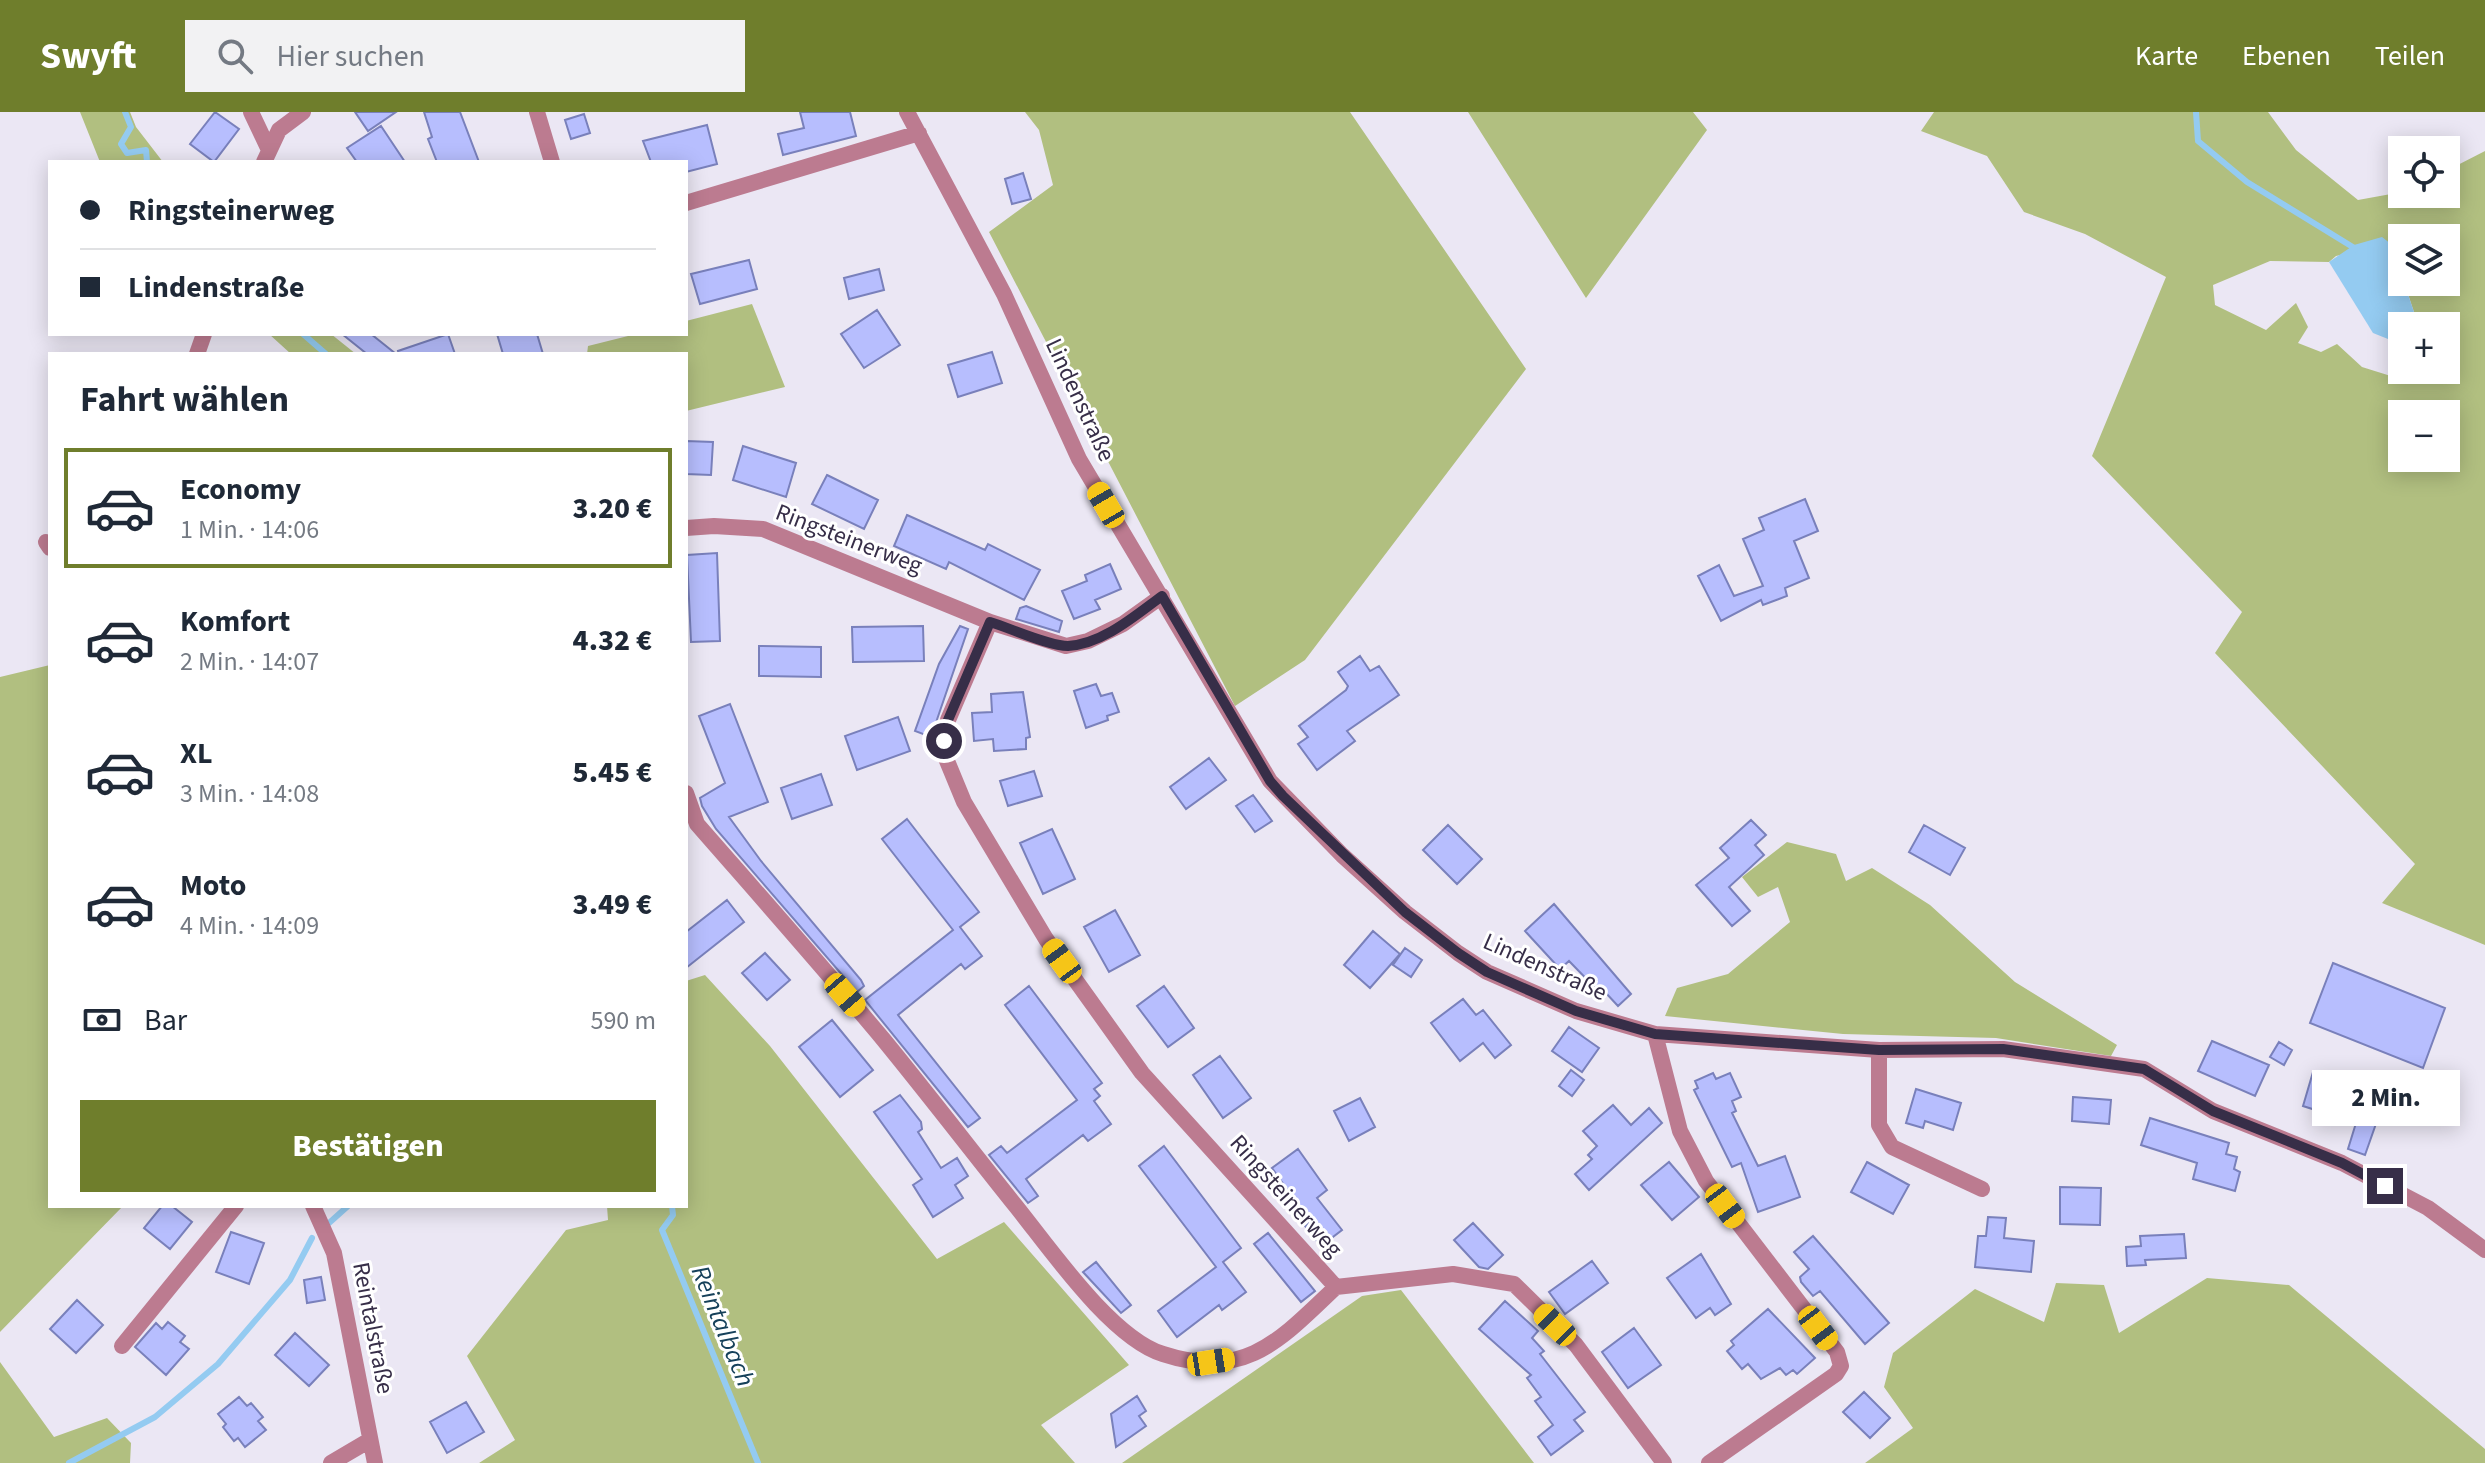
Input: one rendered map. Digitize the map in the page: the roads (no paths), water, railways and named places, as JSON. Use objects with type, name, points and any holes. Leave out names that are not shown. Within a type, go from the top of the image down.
[{"type":"street","points":[[251,112],[266,156]]},
{"type":"street","points":[[266,156],[279,130],[303,112]]},
{"type":"street","points":[[537,112],[551,160]]},
{"type":"street","name":"Lindenstraße","points":[[907,112],[1004,294],[1079,459],[1270,781],[1296,811],[1405,912],[1487,972],[1576,1011],[1655,1034],[1879,1050],[2003,1049],[2144,1069],[2213,1111],[2342,1163],[2428,1208],[2485,1250]]},
{"type":"street","points":[[688,202],[919,133]]},
{"type":"street","name":"Ringsteinerweg","points":[[688,528],[763,529],[990,622],[1066,646],[1088,641],[1123,624],[1162,596]]},
{"type":"street","name":"Ringsteinerweg","points":[[688,799],[697,824],[883,1039],[1059,1260],[1132,1338],[1162,1354],[1211,1362],[1255,1356],[1282,1338],[1336,1287],[1142,1073],[1046,939],[964,802],[945,756],[944,741],[948,720],[990,622]]},
{"type":"street","points":[[1655,1034],[1680,1131],[1706,1181],[1837,1352],[1841,1366],[1836,1374],[1709,1463]]},
{"type":"street","points":[[1879,1050],[1879,1125],[1892,1147],[1982,1189]]},
{"type":"street","points":[[122,1346],[234,1208]]},
{"type":"street","name":"Reintalstraße","points":[[314,1208],[334,1253],[375,1463]]},
{"type":"street","points":[[1336,1287],[1453,1274],[1514,1284],[1576,1345],[1664,1463]]},
{"type":"street","points":[[331,1463],[370,1440]]},
{"type":"water","points":[[2382,237],[2388,242],[2388,296],[2409,296],[2414,312],[2388,312],[2388,339],[2373,333],[2329,262],[2354,245]]},
{"type":"waterway","name":"Reintalbach","points":[[125,112],[131,127],[121,144],[127,153],[146,150],[147,160]]},
{"type":"waterway","points":[[2196,112],[2198,141],[2247,182],[2356,249]]},
{"type":"waterway","name":"Reintalbach","points":[[305,336],[324,352]]},
{"type":"waterway","points":[[329,1223],[346,1208]]},
{"type":"waterway","name":"Reintalbach","points":[[672,1208],[673,1215],[662,1230],[758,1463]]},
{"type":"waterway","points":[[69,1463],[155,1417],[218,1364],[290,1280],[312,1238]]}]
